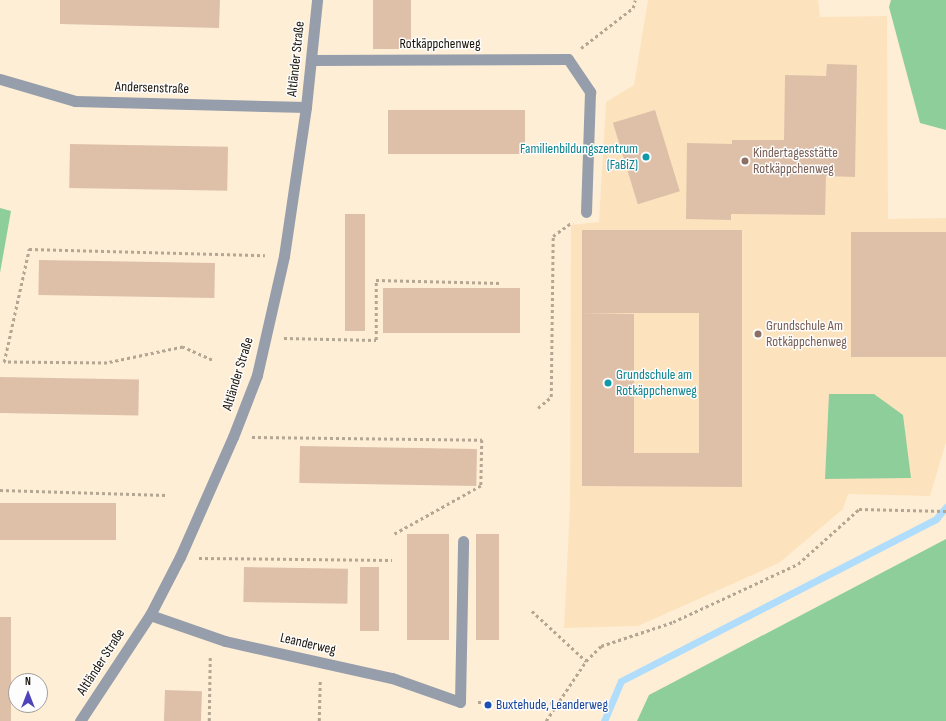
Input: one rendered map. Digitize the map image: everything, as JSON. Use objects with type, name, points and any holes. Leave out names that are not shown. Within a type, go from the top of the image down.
[{"type":"street","name":"Altländer Straße","points":[[80,721],[150,615],[180,557],[233,437],[257,375],[284,256],[306,107],[317,0]]},
{"type":"street","name":"Rotkäppchenweg","points":[[311,60],[568,58]]},
{"type":"street","points":[[568,58],[590,92],[586,212]]},
{"type":"street","name":"Andersenstraße","points":[[0,79],[75,101],[306,107]]},
{"type":"street","points":[[460,702],[463,541]]},
{"type":"street","name":"Leanderweg","points":[[150,615],[225,641],[392,678],[460,702]]},
{"type":"path","points":[[568,58],[633,8],[635,0]]},
{"type":"path","points":[[538,408],[551,397],[553,236],[586,212]]},
{"type":"path","points":[[212,360],[183,347],[107,363],[4,362],[29,249],[284,256]]},
{"type":"path","points":[[265,338],[376,340],[376,280],[501,283]]},
{"type":"path","points":[[233,437],[482,440],[481,486],[393,535]]},
{"type":"path","points":[[0,490],[166,495]]},
{"type":"path","points":[[546,721],[586,661],[601,646],[673,622],[798,564],[859,509],[946,511]]},
{"type":"path","points":[[180,557],[392,560]]},
{"type":"path","points":[[532,611],[586,661]]},
{"type":"path","points":[[209,721],[209,656],[225,641]]},
{"type":"path","points":[[319,721],[320,662]]},
{"type":"path","points":[[460,702],[558,703]]},
{"type":"shaded area","name":"Grundschule Am Rotkäppchenweg","points":[[648,0],[818,0],[820,17],[887,16],[888,219],[946,218],[946,442],[930,496],[848,494],[843,509],[779,563],[638,626],[564,628],[570,506],[571,225],[599,222],[606,102],[634,85]]},
{"type":"green space","points":[[891,0],[946,0],[946,130],[920,123],[889,7]]},
{"type":"green space","points":[[0,208],[11,211],[0,273]]},
{"type":"green space","points":[[829,394],[874,394],[903,415],[911,478],[825,479]]},
{"type":"green space","points":[[946,539],[946,721],[637,721],[649,695]]},
{"type":"building","points":[[60,0],[220,0],[219,28],[60,24]]},
{"type":"building","points":[[373,0],[411,0],[411,49],[373,49]]},
{"type":"building","points":[[827,64],[857,65],[855,177],[826,176],[825,215],[731,214],[731,220],[686,219],[687,143],[732,144],[732,140],[784,140],[785,75],[826,76]]},
{"type":"building","points":[[388,110],[525,110],[525,154],[388,154]]},
{"type":"building","name":"Familienbildungszentrum (FaBiZ)","points":[[655,110],[680,191],[638,204],[613,123]]},
{"type":"building","points":[[70,144],[228,147],[227,191],[69,188]]},
{"type":"building","points":[[345,214],[365,214],[365,331],[345,331]]},
{"type":"building","name":"Grundschule am Rotkäppchenweg","points":[[582,230],[742,230],[742,487],[582,486],[582,313]],"holes":[[[582,313],[699,313],[699,453],[634,453],[634,314]]]},
{"type":"building","points":[[851,232],[946,232],[946,357],[851,357]]},
{"type":"building","points":[[39,260],[215,263],[214,298],[38,295]]},
{"type":"building","points":[[383,288],[520,288],[520,333],[383,333]]},
{"type":"building","points":[[0,377],[139,379],[138,415],[0,413]]},
{"type":"building","points":[[300,446],[477,449],[476,486],[299,483]]},
{"type":"building","points":[[0,503],[116,503],[116,540],[0,540]]},
{"type":"building","points":[[407,534],[449,534],[449,640],[407,640]]},
{"type":"building","points":[[476,534],[499,534],[499,640],[476,640]]},
{"type":"building","points":[[244,567],[348,569],[347,604],[243,602]]},
{"type":"building","points":[[360,567],[379,567],[379,631],[360,631]]},
{"type":"building","points":[[0,617],[11,617],[11,673],[8,673],[8,713],[11,713],[11,721],[0,721]]},
{"type":"building","points":[[165,690],[202,691],[201,721],[164,721]]},
{"type":"waterway","points":[[604,721],[621,681],[936,519],[946,507]]},
{"type":"place","name":"Familienbildungszentrum (FaBiZ)","points":[[646,157]]},
{"type":"place","name":"Kindertagesstätte Rotkäppchenweg","points":[[745,161]]},
{"type":"place","name":"Grundschule Am Rotkäppchenweg","points":[[758,334]]},
{"type":"place","name":"Grundschule am Rotkäppchenweg","points":[[608,383]]},
{"type":"place","name":"Buxtehude, Leanderweg","points":[[488,705]]}]
